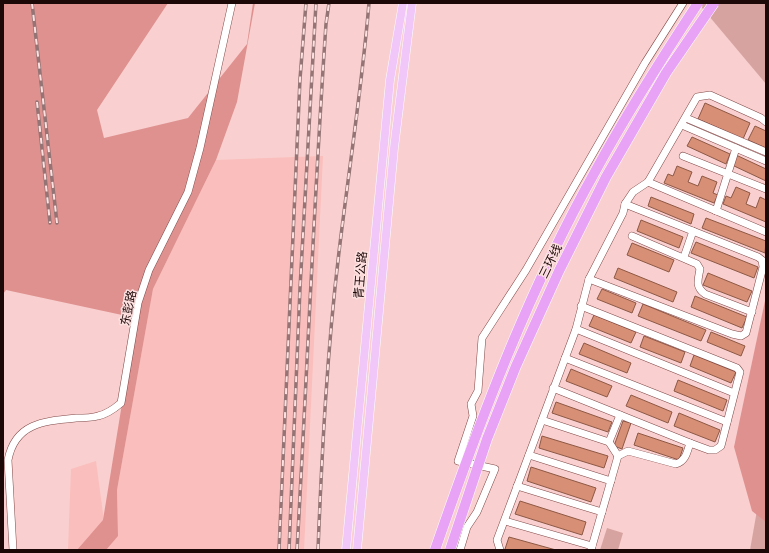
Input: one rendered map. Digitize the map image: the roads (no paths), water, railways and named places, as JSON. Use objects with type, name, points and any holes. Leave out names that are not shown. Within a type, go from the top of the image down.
[{"type":"highway","name":"三环线","points":[[435,550],[478,426],[504,363],[548,265],[595,171],[655,68],[698,3]]},
{"type":"highway","name":"三环线","points":[[450,550],[487,439],[516,366],[559,271],[617,158],[666,73],[714,3]]},
{"type":"main road","name":"青王公路","points":[[346,550],[390,80],[403,3]]},
{"type":"main road","name":"青王公路","points":[[356,550],[394,148],[412,3]]},
{"type":"street","name":"东彭路","points":[[13,550],[8,460],[10,450],[19,434],[25,429],[40,424],[97,417],[113,410],[121,403],[125,388],[138,303],[149,270],[188,192],[200,148],[232,3]]},
{"type":"street","points":[[460,550],[467,527],[477,512],[495,470],[458,461],[473,416],[471,404],[478,391],[482,338],[526,270],[645,63],[683,3]]},
{"type":"street","points":[[500,550],[497,540],[576,329],[589,279],[623,213],[625,204],[632,192],[648,182],[697,97],[706,94],[761,118],[766,122]]},
{"type":"street","points":[[686,118],[766,152]]},
{"type":"street","points":[[682,125],[766,161]]},
{"type":"street","points":[[716,211],[736,148]]},
{"type":"street","points":[[683,156],[766,189]]},
{"type":"street","points":[[648,182],[766,232]]},
{"type":"street","points":[[589,279],[741,336],[746,333],[763,267],[762,260],[758,257],[625,204]]},
{"type":"street","points":[[684,257],[693,231]]},
{"type":"street","points":[[632,236],[684,257],[697,264],[700,269],[697,283],[699,289],[705,294],[752,312]]},
{"type":"street","points":[[554,388],[709,450],[715,450],[721,446],[740,372],[737,368],[581,306]]},
{"type":"street","points":[[576,329],[734,393]]},
{"type":"street","points":[[565,358],[727,422]]},
{"type":"street","points":[[609,442],[620,415]]},
{"type":"street","points":[[542,420],[609,442],[618,456]]},
{"type":"street","points":[[504,521],[591,548],[618,456],[628,450],[676,464],[682,463],[685,459],[690,443]]},
{"type":"street","points":[[529,456],[611,481]]},
{"type":"street","points":[[517,486],[602,512]]},
{"type":"railway","points":[[32,3],[57,223]]},
{"type":"railway","points":[[279,550],[300,79],[306,3]]},
{"type":"railway","points":[[289,550],[300,288],[316,3]]},
{"type":"railway","points":[[297,550],[318,155],[326,24],[329,3]]},
{"type":"railway","points":[[318,550],[323,438],[331,326],[363,66],[369,3]]},
{"type":"railway","points":[[37,102],[50,223]]}]
